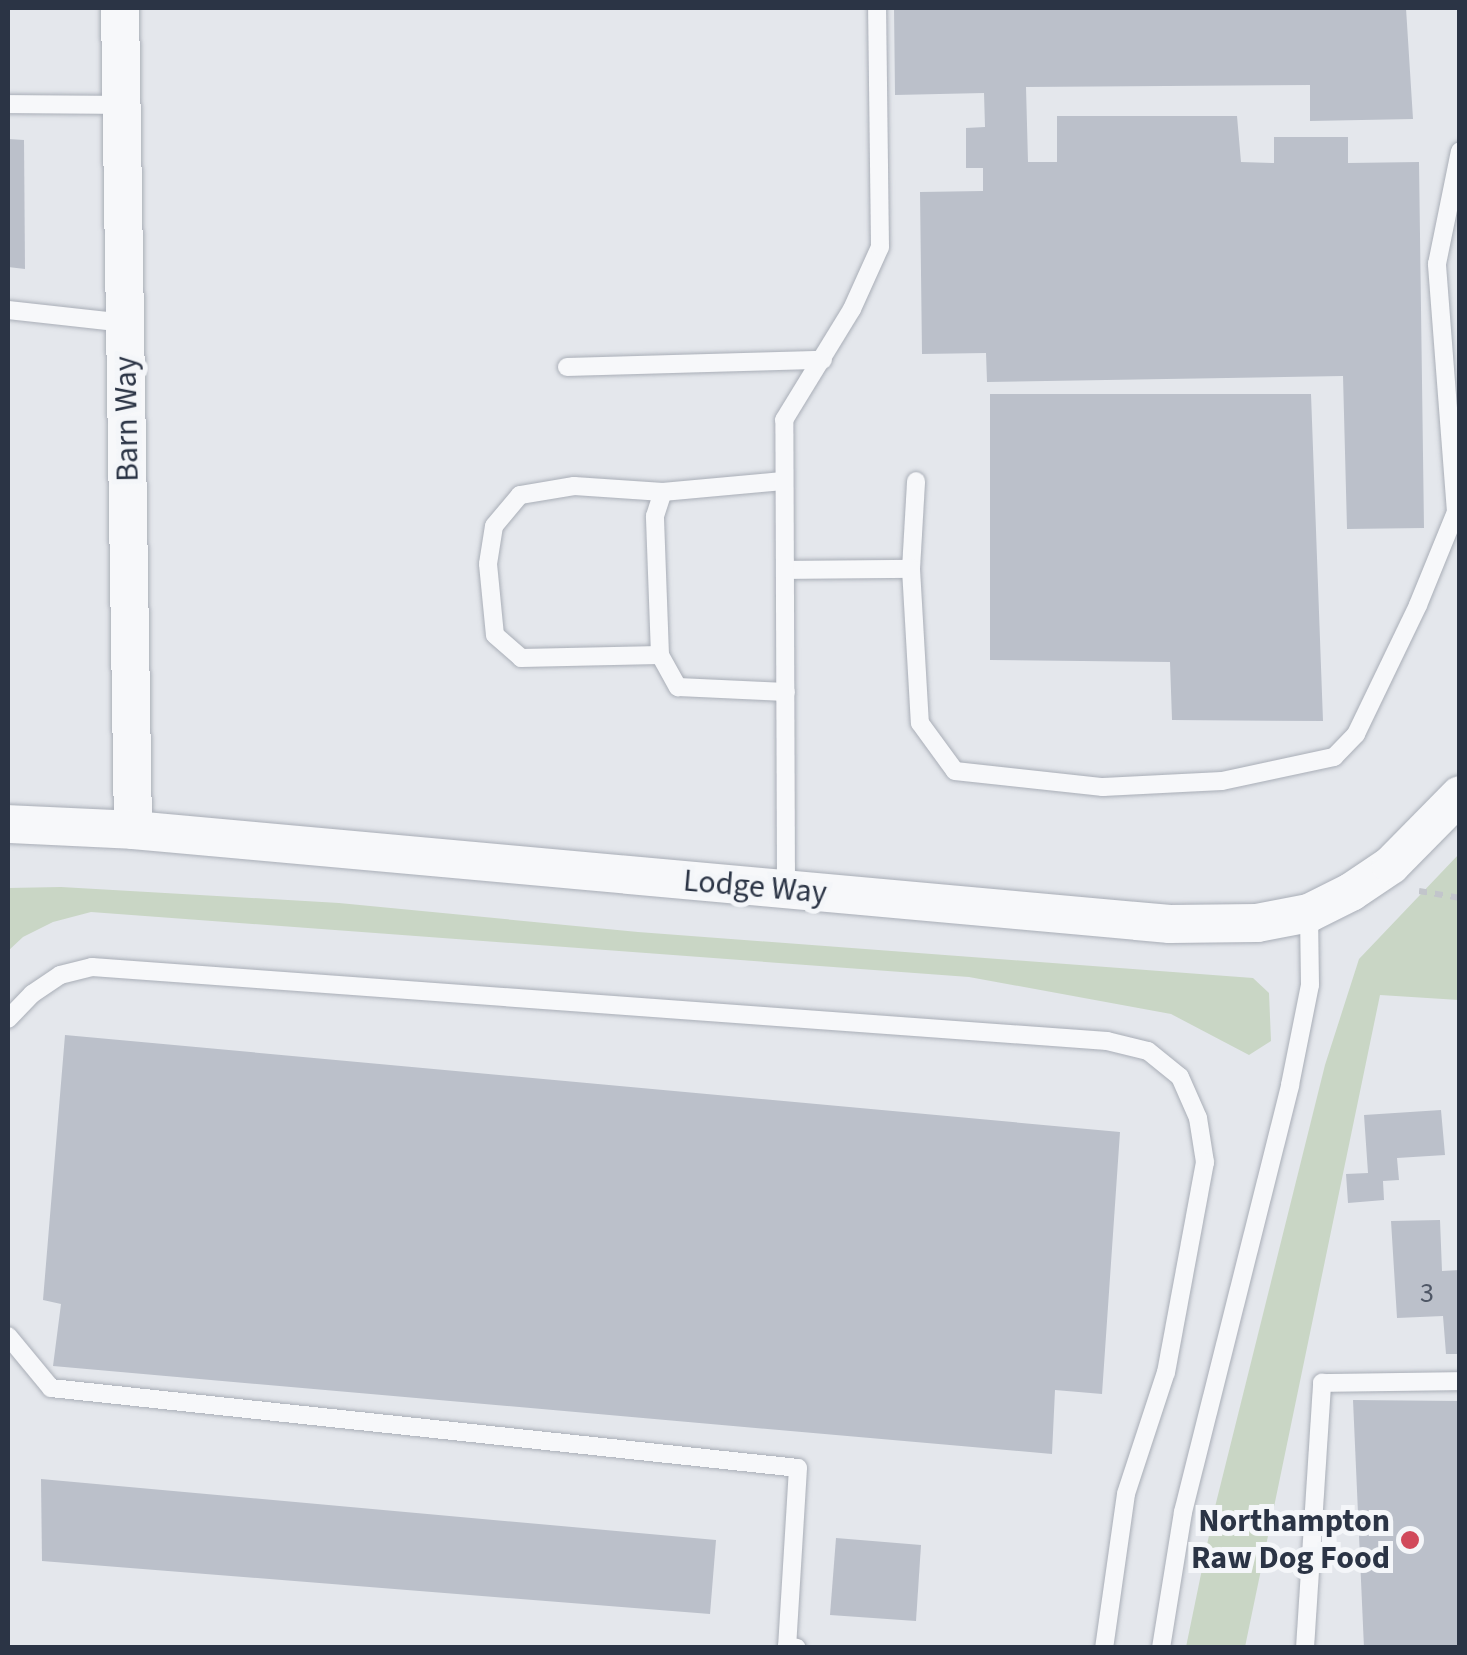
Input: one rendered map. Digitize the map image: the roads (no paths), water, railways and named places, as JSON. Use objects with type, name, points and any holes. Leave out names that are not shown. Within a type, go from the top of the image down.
[{"type":"street","name":"Barn Way","points":[[120,8],[133,830]]},
{"type":"street","name":"Lodge Way","points":[[8,824],[133,830],[1170,924],[1258,923],[1308,912],[1351,892],[1392,865],[1460,795]]},
{"type":"lane","points":[[786,890],[784,420],[823,360],[880,247],[877,8]]},
{"type":"lane","points":[[8,104],[122,105]]},
{"type":"lane","points":[[916,480],[911,569],[920,722],[955,771],[1103,787],[1222,781],[1334,757],[1356,734],[1418,606],[1456,512],[1437,264],[1460,152]]},
{"type":"lane","points":[[8,310],[125,322]]},
{"type":"lane","points":[[568,367],[823,360]]},
{"type":"lane","points":[[660,655],[521,658],[496,635],[488,564],[494,526],[520,496],[574,486],[663,492],[783,481]]},
{"type":"lane","points":[[663,492],[655,516],[660,655],[678,687],[786,692]]},
{"type":"lane","points":[[786,570],[911,569]]},
{"type":"lane","points":[[1161,1648],[1183,1512],[1290,1084],[1310,984],[1308,912]]},
{"type":"lane","points":[[8,1019],[32,994],[60,975],[92,967],[1106,1041],[1148,1051],[1180,1077],[1198,1118],[1206,1162],[1166,1372],[1126,1494],[1104,1648]]},
{"type":"lane","points":[[8,1336],[51,1388],[798,1468],[787,1646],[796,1648]]},
{"type":"lane","points":[[1305,1648],[1322,1383],[1460,1382]]},
{"type":"place","name":"Northampton Raw Dog Food","points":[[1410,1540]]}]
